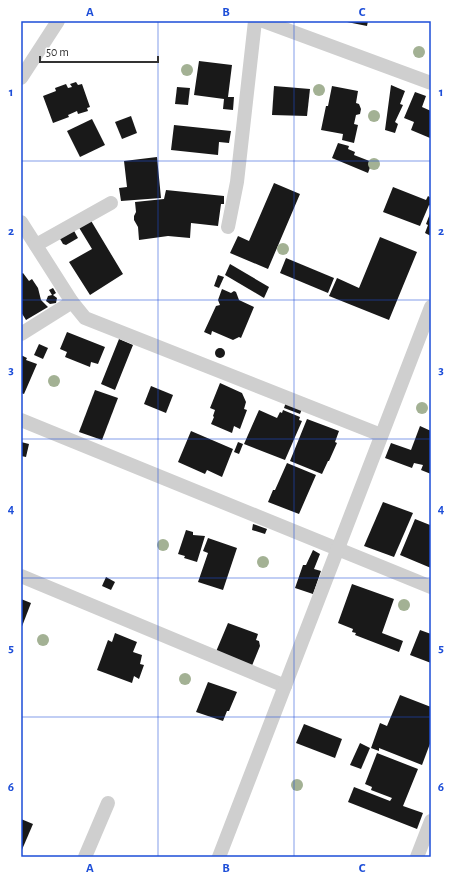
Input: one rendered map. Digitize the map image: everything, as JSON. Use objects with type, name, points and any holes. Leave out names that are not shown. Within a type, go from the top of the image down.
[{"type":"street","points":[[21,78],[58,21]]},
{"type":"street","points":[[228,227],[237,182],[255,21]]},
{"type":"street","points":[[263,21],[431,84]]},
{"type":"street","points":[[36,245],[111,203]]},
{"type":"street","points":[[21,222],[72,302],[85,318],[381,435]]},
{"type":"street","points":[[21,334],[72,302]]},
{"type":"street","points":[[219,857],[431,307]]},
{"type":"street","points":[[21,420],[431,587]]},
{"type":"street","points":[[21,576],[285,686]]},
{"type":"street","points":[[85,857],[108,803]]},
{"type":"street","points":[[416,857],[431,821]]},
{"type":"building","points":[[342,21],[368,21],[367,26]]},
{"type":"building","points":[[199,61],[232,65],[228,97],[234,97],[233,110],[223,109],[224,99],[194,95]]},
{"type":"building","points":[[76,82],[78,85],[82,84],[90,107],[87,108],[88,111],[78,114],[77,111],[68,115],[69,117],[53,123],[43,96],[56,91],[55,88],[66,84],[68,88],[72,87],[70,84]]},
{"type":"building","points":[[391,85],[405,91],[400,104],[403,105],[395,122],[398,124],[395,133],[385,130]]},
{"type":"building","points":[[274,86],[310,89],[307,116],[272,115]]},
{"type":"building","points":[[332,86],[358,91],[356,103],[359,104],[361,109],[360,114],[356,115],[354,124],[358,125],[354,143],[342,140],[343,134],[321,130]]},
{"type":"building","points":[[177,87],[190,88],[188,105],[175,104]]},
{"type":"building","points":[[415,92],[426,96],[422,107],[431,111],[430,138],[411,130],[414,122],[404,118]]},
{"type":"building","points":[[131,116],[137,133],[122,139],[115,122]]},
{"type":"building","points":[[92,119],[105,145],[80,157],[67,131]]},
{"type":"building","points":[[174,125],[231,131],[229,143],[219,142],[218,155],[171,150]]},
{"type":"building","points":[[338,143],[349,146],[348,149],[355,152],[354,155],[372,162],[368,173],[332,158]]},
{"type":"building","points":[[157,157],[161,198],[121,201],[119,188],[127,187],[124,161]]},
{"type":"building","points":[[274,183],[300,194],[268,269],[230,253],[238,236],[249,241]]},
{"type":"building","points":[[393,187],[426,200],[428,196],[431,198],[431,206],[429,205],[420,226],[383,212]]},
{"type":"building","points":[[166,190],[224,196],[224,204],[221,204],[218,226],[191,223],[190,238],[168,236],[139,240],[138,227],[134,220],[136,212],[135,202],[164,199]]},
{"type":"building","points":[[431,211],[431,236],[425,233],[428,225],[426,224]]},
{"type":"building","points":[[90,219],[123,274],[90,295],[69,262],[92,249],[78,226]]},
{"type":"building","points":[[73,229],[78,238],[66,245],[63,244],[59,237]]},
{"type":"building","points":[[380,237],[417,252],[389,320],[329,296],[337,278],[359,288]]},
{"type":"building","points":[[286,258],[334,278],[328,293],[280,273]]},
{"type":"building","points":[[230,264],[269,287],[264,298],[225,275]]},
{"type":"building","points":[[23,273],[29,281],[32,279],[38,288],[41,300],[48,307],[26,320],[21,312],[21,274]]},
{"type":"building","points":[[218,275],[224,277],[219,288],[214,286]]},
{"type":"building","points":[[53,288],[56,293],[53,295],[57,298],[56,303],[50,304],[46,301],[48,296],[52,295],[49,290]]},
{"type":"building","points":[[222,289],[231,293],[234,291],[236,292],[239,300],[254,307],[241,338],[239,337],[233,340],[212,331],[211,335],[204,332],[216,306],[220,305],[218,300]]},
{"type":"building","points":[[67,332],[105,347],[98,364],[91,362],[90,367],[65,357],[67,352],[60,349]]},
{"type":"building","points":[[119,339],[133,345],[115,390],[101,384]]},
{"type":"building","points":[[39,344],[48,348],[43,359],[34,355]]},
{"type":"building","points":[[218,348],[222,348],[225,353],[222,358],[218,358],[215,355],[215,351]]},
{"type":"building","points":[[21,355],[27,358],[26,360],[37,364],[24,394],[21,393]]},
{"type":"building","points":[[220,383],[242,393],[246,402],[244,409],[247,410],[240,429],[234,426],[232,433],[211,424],[215,410],[210,408]]},
{"type":"building","points":[[151,386],[173,395],[166,413],[144,404]]},
{"type":"building","points":[[95,390],[118,398],[102,440],[79,432]]},
{"type":"building","points":[[286,402],[302,409],[300,414],[284,408]]},
{"type":"building","points":[[259,410],[277,418],[283,410],[300,417],[299,420],[302,421],[285,460],[244,444]]},
{"type":"building","points":[[307,419],[339,431],[335,442],[337,443],[322,474],[290,461]]},
{"type":"building","points":[[420,426],[431,431],[431,474],[421,470],[423,465],[414,463],[412,468],[385,458],[391,443],[411,450]]},
{"type":"building","points":[[191,431],[233,449],[222,477],[207,470],[205,474],[178,462]]},
{"type":"building","points":[[21,442],[29,444],[26,457],[21,456]]},
{"type":"building","points":[[238,442],[243,444],[239,454],[234,452]]},
{"type":"building","points":[[287,463],[316,475],[299,514],[268,502]]},
{"type":"building","points":[[383,502],[413,513],[394,557],[364,546]]},
{"type":"building","points":[[415,519],[430,525],[431,522],[431,568],[400,555]]},
{"type":"building","points":[[253,524],[267,529],[265,534],[252,530]]},
{"type":"building","points":[[186,530],[193,532],[193,535],[205,536],[197,562],[184,558],[185,556],[178,554]]},
{"type":"building","points":[[208,538],[237,548],[223,590],[198,582],[208,553],[203,551]]},
{"type":"building","points":[[313,550],[320,554],[314,569],[321,571],[313,594],[295,588],[303,565],[306,565]]},
{"type":"building","points":[[106,577],[115,582],[111,590],[102,586]]},
{"type":"building","points":[[352,584],[394,599],[382,633],[403,641],[399,652],[355,635],[356,633],[352,632],[353,629],[338,623]]},
{"type":"building","points":[[21,599],[31,603],[21,629]]},
{"type":"building","points":[[228,623],[258,634],[256,640],[259,641],[260,646],[251,668],[215,654]]},
{"type":"building","points":[[420,630],[431,634],[431,663],[410,655]]},
{"type":"building","points":[[115,633],[137,642],[133,652],[142,655],[140,664],[144,665],[139,679],[134,676],[132,683],[97,670],[108,640],[112,642]]},
{"type":"building","points":[[208,682],[237,692],[223,721],[196,712]]},
{"type":"building","points":[[400,695],[431,707],[431,741],[422,765],[379,748],[379,751],[371,748],[380,723],[387,726]]},
{"type":"building","points":[[304,724],[342,739],[335,758],[296,743]]},
{"type":"building","points":[[360,743],[370,748],[361,769],[350,765]]},
{"type":"building","points":[[377,753],[418,769],[403,806],[423,813],[417,829],[348,802],[354,787],[390,801],[392,798],[371,790],[372,787],[365,784]]},
{"type":"building","points":[[21,819],[33,824],[21,852]]}]
